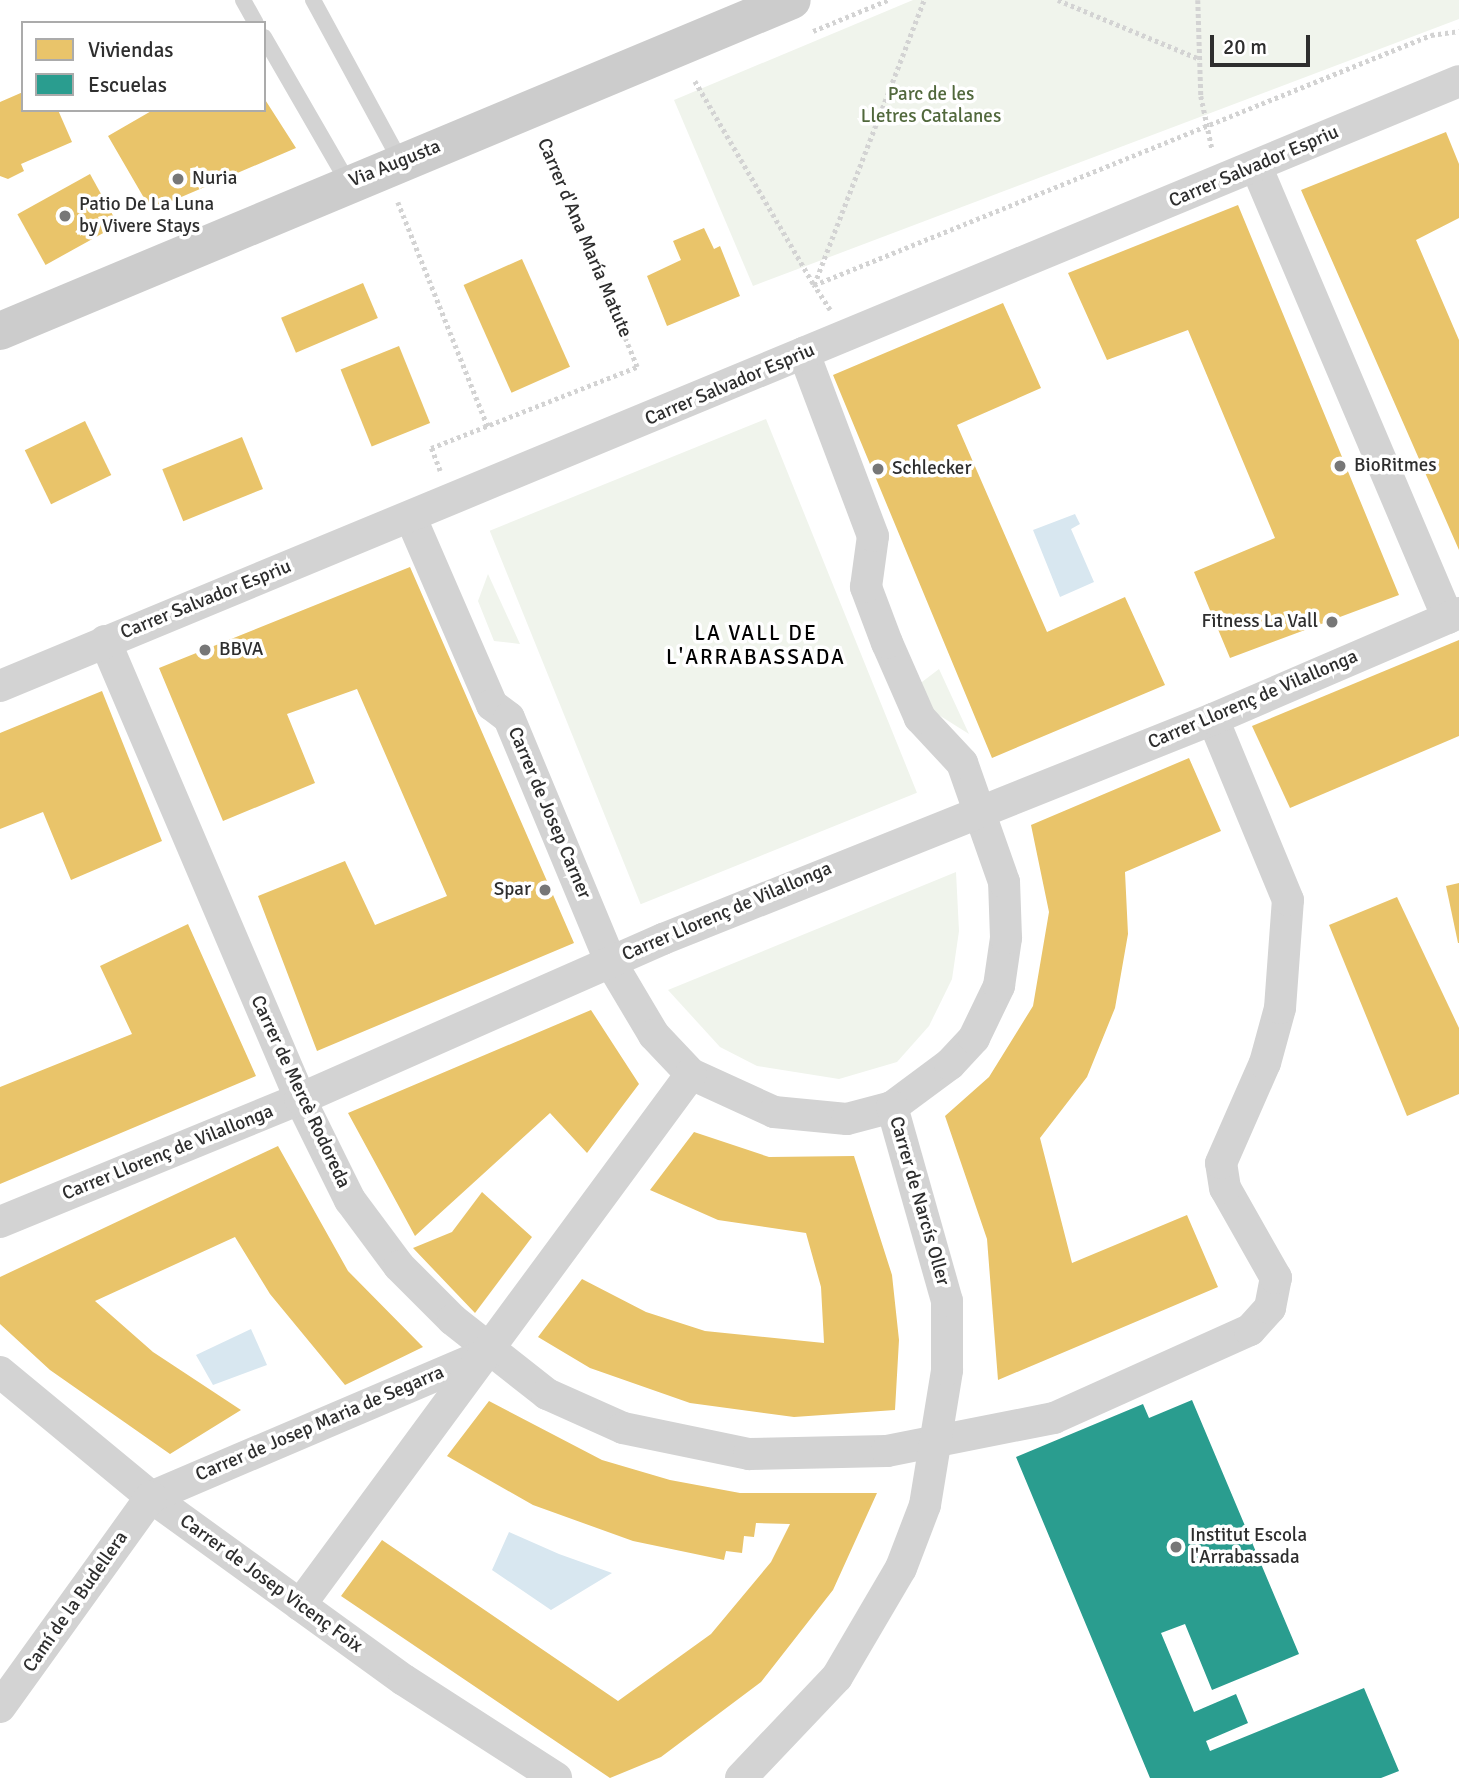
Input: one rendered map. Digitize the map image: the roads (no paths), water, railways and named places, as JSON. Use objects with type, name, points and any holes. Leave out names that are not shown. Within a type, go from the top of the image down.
[{"type":"main road","name":"Via Augusta","points":[[0,331],[792,0]]},
{"type":"street","name":"Carrer Salvador Espriu","points":[[0,686],[411,518],[1459,81]]},
{"type":"street","points":[[1256,166],[1453,615]]},
{"type":"street","points":[[804,353],[873,536],[866,587],[887,643],[920,718],[962,763],[1004,881],[1006,938],[999,986],[974,1038],[950,1065],[892,1107]]},
{"type":"street","name":"Carrer de Josep Carner","points":[[411,518],[492,705],[509,718],[610,961],[630,1002],[691,1074],[722,1093],[810,1120],[892,1107]]},
{"type":"street","name":"Carrer Llorenç de Vilallonga","points":[[0,1222],[300,1099],[610,961],[979,810],[1213,719],[1453,615]]},
{"type":"street","name":"Carrer de Mercè Rodoreda","points":[[105,641],[300,1099],[351,1200],[391,1255],[490,1352],[547,1394],[622,1428],[680,1444],[810,1456],[939,1443],[1054,1418],[1250,1331],[1270,1308],[1276,1278],[1225,1188],[1221,1163],[1265,1063],[1280,1008],[1289,900],[1213,719]]},
{"type":"street","name":"Carrer de Josep Maria de Segarra","points":[[300,1605],[490,1352],[691,1074]]},
{"type":"street","name":"Carrer de Narcís Oller","points":[[741,1778],[837,1677],[875,1614],[925,1505],[939,1443],[947,1301],[892,1107]]},
{"type":"street","name":"Carrer de Josep Maria de Segarra","points":[[151,1497],[490,1352]]},
{"type":"street","name":"Carrer de Josep Vicenç Foix","points":[[0,1372],[151,1497],[300,1605],[556,1778]]},
{"type":"street","name":"Camí de la Budellera","points":[[0,1707],[151,1497]]},
{"type":"lane","points":[[243,0],[255,21]]},
{"type":"lane","points":[[313,0],[393,165]]},
{"type":"lane","points":[[266,40],[349,184]]},
{"type":"place","name":"Nuria","points":[[178,179]]},
{"type":"place","name":"Patio De La Luna by Vivere Stays","points":[[65,216]]},
{"type":"place","name":"BioRitmes","points":[[1340,466]]},
{"type":"place","name":"Schlecker","points":[[878,469]]},
{"type":"place","name":"Fitness La Vall","points":[[1332,622]]},
{"type":"place","name":"BBVA","points":[[205,650]]},
{"type":"place","name":"Spar","points":[[545,890]]},
{"type":"place","name":"Institut Escola l'Arrabassada","points":[[1176,1547]]},
{"type":"district","name":"LA VALL DE L'ARRABASSADA","points":[[756,645]]},
{"type":"park label","name":"Parc de les Lletres Catalanes","points":[[931,106]]}]
